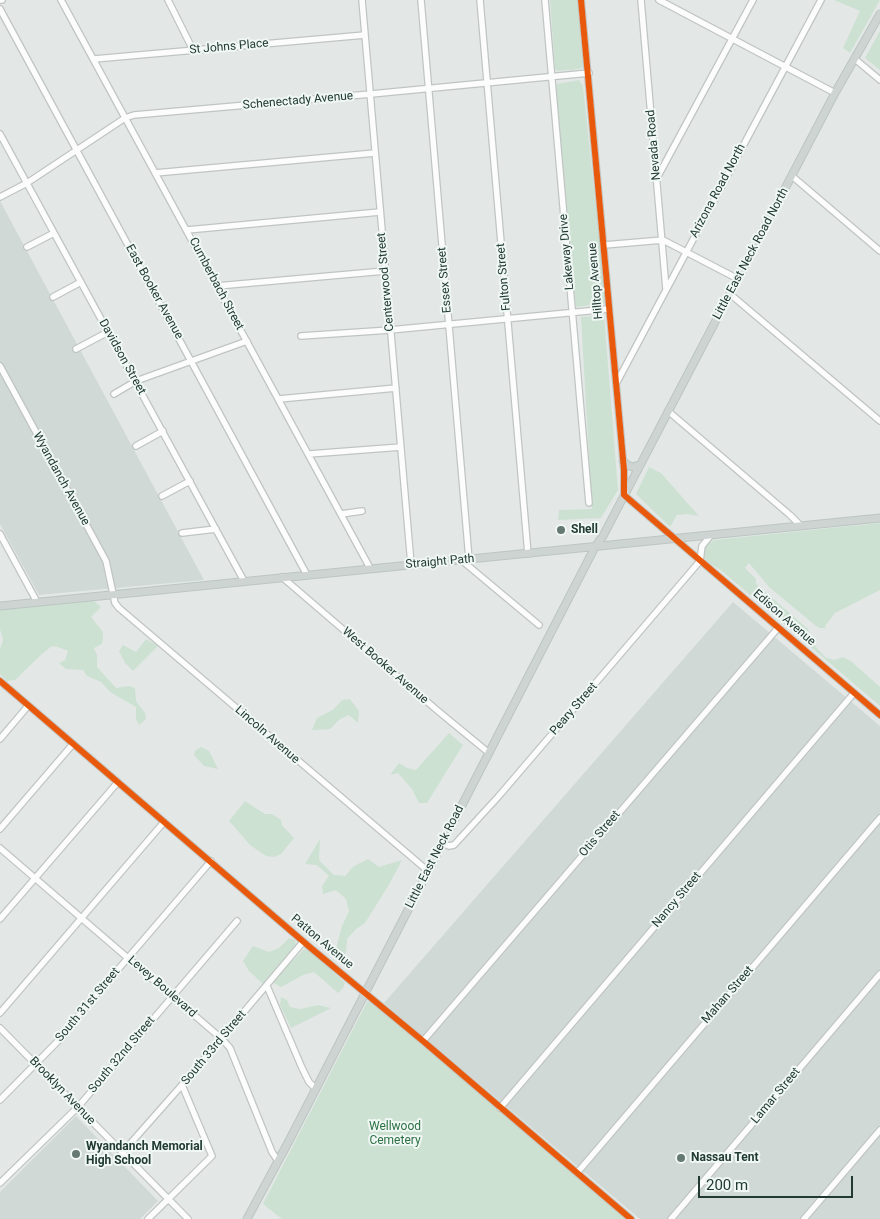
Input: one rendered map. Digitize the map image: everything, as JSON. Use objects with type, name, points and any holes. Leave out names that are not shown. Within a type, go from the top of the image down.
[{"type":"main road","name":"Little East Neck Road North","points":[[624,495],[835,93],[880,14]]},
{"type":"main road","points":[[623,461],[633,467],[639,465]]},
{"type":"main road","name":"Little East Neck Road","points":[[247,1219],[595,547],[603,536],[624,495]]},
{"type":"main road","name":"Straight Path","points":[[0,606],[880,518]]},
{"type":"street","name":"Cumberbach Street","points":[[61,0],[370,568]]},
{"type":"street","points":[[168,0],[193,50]]},
{"type":"street","name":"Centerwood Street","points":[[362,0],[411,564]]},
{"type":"street","name":"Essex Street","points":[[421,0],[469,559]]},
{"type":"street","name":"Fulton Street","points":[[480,0],[528,554]]},
{"type":"street","name":"Lakeway Drive","points":[[545,0],[588,503]]},
{"type":"street","name":"Hilltop Avenue","points":[[581,0],[610,309],[623,461],[624,495]]},
{"type":"street","name":"Nevada Road","points":[[641,0],[666,290]]},
{"type":"street","points":[[659,0],[835,93]]},
{"type":"street","points":[[657,178],[753,0]]},
{"type":"street","name":"Arizona Road North","points":[[616,383],[820,0]]},
{"type":"street","name":"East Booker Avenue","points":[[0,9],[307,575]]},
{"type":"street","name":"St Johns Place","points":[[94,59],[365,35]]},
{"type":"street","points":[[855,59],[880,80]]},
{"type":"street","name":"Schenectady Avenue","points":[[0,197],[27,183],[126,118],[134,115],[552,77],[588,72]]},
{"type":"street","name":"Davidson Street","points":[[0,134],[244,581]]},
{"type":"street","points":[[155,173],[375,153]]},
{"type":"street","points":[[792,176],[880,251]]},
{"type":"street","points":[[187,230],[380,212]]},
{"type":"street","points":[[27,248],[54,233]]},
{"type":"street","points":[[604,245],[663,240],[738,279]]},
{"type":"street","points":[[217,286],[385,270]]},
{"type":"street","points":[[53,297],[81,282]]},
{"type":"street","points":[[730,294],[880,421]]},
{"type":"street","points":[[301,336],[390,330],[610,309]]},
{"type":"street","points":[[76,349],[108,332]]},
{"type":"street","points":[[114,394],[136,381],[247,341]]},
{"type":"street","name":"Wyandanch Avenue","points":[[0,366],[106,561],[114,594]]},
{"type":"street","points":[[278,399],[396,388]]},
{"type":"street","points":[[668,411],[801,526]]},
{"type":"street","points":[[136,446],[163,431]]},
{"type":"street","points":[[309,454],[400,447]]},
{"type":"street","points":[[162,496],[190,481]]},
{"type":"street","points":[[624,495],[673,539]]},
{"type":"street","points":[[341,514],[362,511]]},
{"type":"street","points":[[182,533],[216,529]]},
{"type":"street","points":[[0,534],[37,602]]},
{"type":"street","points":[[700,561],[702,546],[711,535]]},
{"type":"street","name":"Edison Avenue","points":[[673,539],[880,715]]},
{"type":"street","points":[[460,559],[539,625]]},
{"type":"street","name":"Peary Street","points":[[442,844],[451,846],[460,840],[700,561]]},
{"type":"street","name":"West Booker Avenue","points":[[282,577],[489,753]]},
{"type":"street","name":"Lincoln Avenue","points":[[114,594],[115,603],[119,608],[428,871]]},
{"type":"street","name":"Otis Street","points":[[423,1041],[778,628]]},
{"type":"street","name":"Patton Avenue","points":[[0,681],[303,942],[423,1041],[631,1219]]},
{"type":"street","name":"Nancy Street","points":[[500,1108],[854,693]]},
{"type":"street","points":[[0,739],[28,706]]},
{"type":"street","points":[[0,829],[73,744]]},
{"type":"street","points":[[0,919],[118,782]]},
{"type":"street","name":"Mahan Street","points":[[577,1173],[880,818]]},
{"type":"street","points":[[0,1013],[164,822]]},
{"type":"street","name":"Levey Boulevard","points":[[0,848],[222,1039],[230,1048],[272,1152],[278,1161]]},
{"type":"street","name":"South 31st Street","points":[[0,1100],[62,1037],[211,861]]},
{"type":"street","name":"South 32nd Street","points":[[0,1183],[78,1107],[237,921]]},
{"type":"street","name":"South 33rd Street","points":[[122,1152],[222,1039],[303,942]]},
{"type":"street","name":"Lamar Street","points":[[672,1219],[880,974]]},
{"type":"street","points":[[267,986],[302,1068],[309,1082],[316,1089]]},
{"type":"street","name":"Brooklyn Avenue","points":[[0,1028],[188,1219]]},
{"type":"street","points":[[148,1219],[212,1156],[182,1085]]},
{"type":"street","points":[[804,1219],[880,1130]]},
{"type":"shaded area","points":[[0,201],[204,580],[39,595],[0,524]]},
{"type":"shaded area","points":[[733,602],[880,726],[880,1219],[640,1219],[384,1003]]},
{"type":"shaded area","name":"Wyandanch Memorial High School","points":[[76,1116],[158,1201],[140,1219],[0,1219],[0,1192]]},
{"type":"green space","points":[[550,0],[577,0],[583,67],[580,69],[557,71],[555,68]]},
{"type":"green space","points":[[834,0],[880,0],[850,53],[843,48],[860,11]]},
{"type":"green space","points":[[880,31],[880,70],[865,58]]},
{"type":"green space","points":[[579,80],[583,86],[606,303],[576,307],[556,91],[557,84]]},
{"type":"green space","points":[[604,315],[618,490],[601,518],[558,520],[559,510],[592,509],[581,317]]},
{"type":"green space","points":[[649,467],[661,473],[699,516],[677,515],[670,527],[636,494]]},
{"type":"green space","points":[[880,523],[880,590],[835,613],[825,626],[826,628],[816,626],[769,587],[749,563],[745,568],[756,579],[756,584],[808,629],[812,643],[825,657],[834,660],[843,657],[852,662],[880,687],[880,706],[722,571],[708,562],[704,557],[703,551],[705,546],[714,540]]},
{"type":"green space","points":[[92,599],[101,607],[91,617],[103,632],[102,644],[94,648],[97,655],[97,667],[116,688],[129,686],[135,688],[136,701],[145,713],[146,719],[139,725],[136,719],[136,707],[110,692],[101,682],[87,676],[83,670],[66,669],[59,663],[65,660],[68,651],[58,647],[52,646],[15,680],[7,681],[0,674],[0,649],[3,640],[0,629],[0,610]]},
{"type":"green space","points":[[146,639],[158,646],[133,671],[125,663],[119,651],[123,645],[136,652]]},
{"type":"green space","points":[[350,699],[359,711],[358,723],[349,715],[340,719],[330,729],[312,730],[317,718],[334,709],[342,700]]},
{"type":"green space","points":[[449,733],[463,745],[427,803],[419,803],[412,789],[398,773],[390,775],[399,763],[407,768],[416,770]]},
{"type":"green space","points":[[201,747],[209,751],[218,769],[204,766],[194,755],[195,751]]},
{"type":"green space","points":[[245,801],[265,814],[272,814],[281,820],[282,825],[294,838],[281,854],[274,857],[266,856],[250,845],[229,821]]},
{"type":"green space","points":[[320,839],[319,860],[334,875],[345,876],[354,866],[368,859],[379,867],[402,860],[365,923],[347,939],[346,952],[342,964],[335,953],[342,926],[349,911],[346,899],[336,890],[323,894],[322,886],[329,876],[317,865],[305,864]]},
{"type":"green space","points":[[289,938],[295,940],[296,945],[293,951],[263,984],[249,971],[243,961],[253,946],[269,952],[279,948]]},
{"type":"green space","points":[[304,949],[309,950],[345,983],[338,993],[314,972],[303,975],[281,987],[272,982]]},
{"type":"green space","points":[[281,997],[287,1000],[290,1007],[300,1009],[318,1005],[331,1008],[291,1028],[280,1005]]},
{"type":"green space","name":"Wellwood Cemetery","points":[[371,1001],[627,1219],[282,1219],[263,1204],[367,1002]]},
{"type":"cycle path","points":[[581,0],[624,470],[624,495],[880,715]]},
{"type":"cycle path","points":[[0,681],[312,949],[631,1219]]},
{"type":"place","name":"Shell","points":[[561,530]]},
{"type":"place","name":"Wyandanch Memorial High School","points":[[76,1154]]},
{"type":"place","name":"Nassau Tent","points":[[681,1158]]}]
